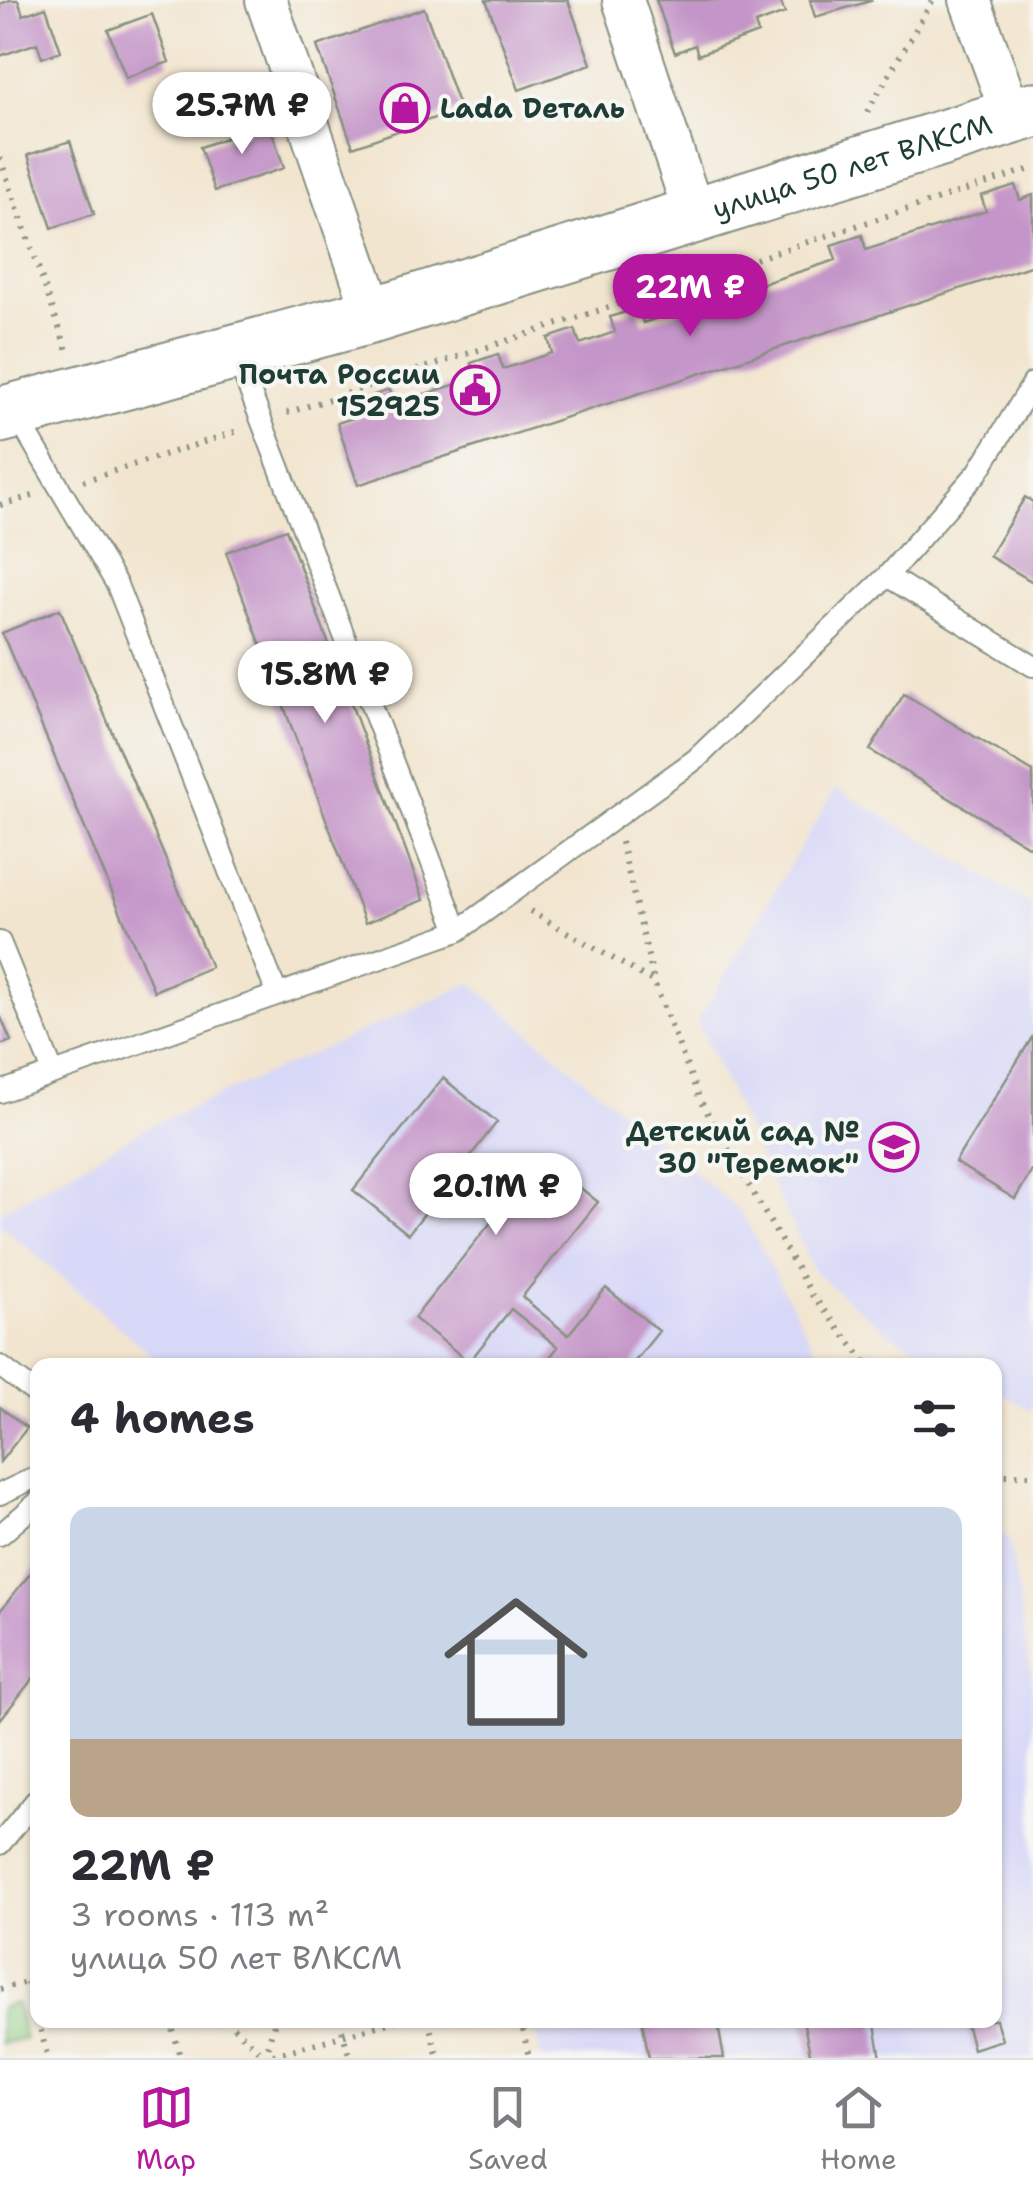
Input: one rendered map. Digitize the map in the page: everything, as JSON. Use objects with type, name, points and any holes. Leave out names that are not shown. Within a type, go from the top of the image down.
[{"type":"main road","name":"улица 50 лет ВЛКСМ","points":[[4,398],[81,392],[374,315],[1026,108]]},
{"type":"street","points":[[266,0],[374,315]]},
{"type":"street","points":[[623,0],[694,214]]},
{"type":"street","points":[[970,0],[1026,108]]},
{"type":"lane","points":[[236,354],[458,931]]},
{"type":"lane","points":[[0,1092],[458,931],[507,898],[696,759],[887,576],[978,472],[1033,383]]},
{"type":"lane","points":[[4,398],[117,584],[277,994]]},
{"type":"lane","points":[[887,576],[1033,666]]},
{"type":"lane","points":[[0,942],[53,1072]]},
{"type":"lane","points":[[0,1366],[30,1389]]},
{"type":"lane","points":[[0,1494],[30,1480]]},
{"type":"lane","points":[[0,1534],[30,1509]]},
{"type":"lane","points":[[0,1844],[30,1808]]},
{"type":"path","points":[[0,158],[81,392]]},
{"type":"path","points":[[0,505],[264,423],[320,399],[1033,168]]},
{"type":"path","points":[[616,818],[654,982],[700,1100],[812,1295],[862,1358]]},
{"type":"path","points":[[507,898],[654,982]]},
{"type":"path","points":[[1002,1474],[1033,1474]]},
{"type":"path","points":[[0,1989],[30,1981]]},
{"type":"path","points":[[27,1982],[30,1992]]},
{"type":"path","points":[[40,2028],[48,2058]]},
{"type":"path","points":[[172,2028],[181,2058]]},
{"type":"path","points":[[234,2028],[265,2058]]},
{"type":"path","points":[[265,2058],[274,2028]]},
{"type":"path","points":[[342,2028],[350,2058]]},
{"type":"path","points":[[265,2058],[369,2028]]},
{"type":"path","points":[[430,2028],[438,2058]]},
{"type":"path","points":[[523,2028],[529,2058]]},
{"type":"shaded area","name":"Детский сад № 30 \"Теремок\"","points":[[836,788],[1033,905],[1033,1411],[1002,1394],[1002,1358],[935,1358],[887,1332],[814,1272],[697,1022]]},
{"type":"shaded area","points":[[471,983],[741,1212],[820,1358],[155,1358],[0,1224],[0,1212],[148,1127]]},
{"type":"shaded area","points":[[1002,1534],[1009,1538],[1033,1687],[1033,2058],[542,2058],[536,2028],[1002,2028]]},
{"type":"green space","points":[[16,2003],[25,2038],[0,2044],[0,2008]]},
{"type":"building","points":[[18,0],[23,15],[46,7],[61,51],[42,58],[37,43],[0,56],[0,4]]},
{"type":"building","points":[[486,0],[568,0],[591,64],[519,90]]},
{"type":"building","points":[[656,0],[780,0],[785,13],[755,24],[758,33],[698,55],[695,45],[675,53]]},
{"type":"building","points":[[810,0],[870,0],[871,1],[815,17]]},
{"type":"building","points":[[424,8],[460,109],[353,147],[317,46]]},
{"type":"building","points":[[152,14],[169,62],[126,78],[108,30]]},
{"type":"building","points":[[269,123],[284,168],[215,191],[200,147]]},
{"type":"building","points":[[70,141],[94,214],[52,228],[28,155]]},
{"type":"building","points":[[1015,185],[1020,200],[1033,195],[1033,265],[358,485],[337,423],[366,414],[362,399],[389,390],[394,404],[476,378],[471,363],[498,354],[503,369],[552,353],[548,338],[575,329],[580,344],[615,332],[610,317],[638,308],[643,323],[723,297],[718,282],[741,274],[746,289],[836,260],[831,245],[862,235],[866,250],[986,211],[981,196]]},
{"type":"building","points":[[1025,497],[1033,502],[1033,582],[989,556]]},
{"type":"building","points":[[286,529],[424,900],[365,923],[226,552]]},
{"type":"building","points":[[60,609],[211,967],[154,991],[2,633]]},
{"type":"building","points":[[904,694],[1033,772],[1033,849],[870,750]]},
{"type":"building","points":[[0,1015],[11,1041],[0,1045]]},
{"type":"building","points":[[1033,1036],[1033,1169],[1015,1199],[955,1162]]},
{"type":"building","points":[[443,1078],[497,1122],[458,1172],[502,1208],[543,1158],[598,1202],[522,1297],[568,1335],[606,1288],[659,1331],[638,1358],[549,1358],[558,1347],[511,1309],[472,1358],[464,1358],[414,1318],[493,1220],[448,1184],[408,1234],[353,1190]]},
{"type":"building","points":[[0,1407],[27,1428],[0,1462]]},
{"type":"building","points":[[30,1574],[30,1682],[0,1720],[0,1611]]},
{"type":"building","points":[[643,2028],[718,2028],[724,2058],[649,2058]]},
{"type":"building","points":[[805,2028],[875,2028],[881,2058],[811,2058]]},
{"type":"building","points":[[967,2028],[998,2028],[1002,2040],[973,2049]]},
{"type":"place","name":"Lada Dеталь","points":[[405,108]]},
{"type":"place","name":"Почта России 152925","points":[[475,390]]},
{"type":"place","name":"Детский сад № 30 \"Теремок\"","points":[[894,1147]]}]
